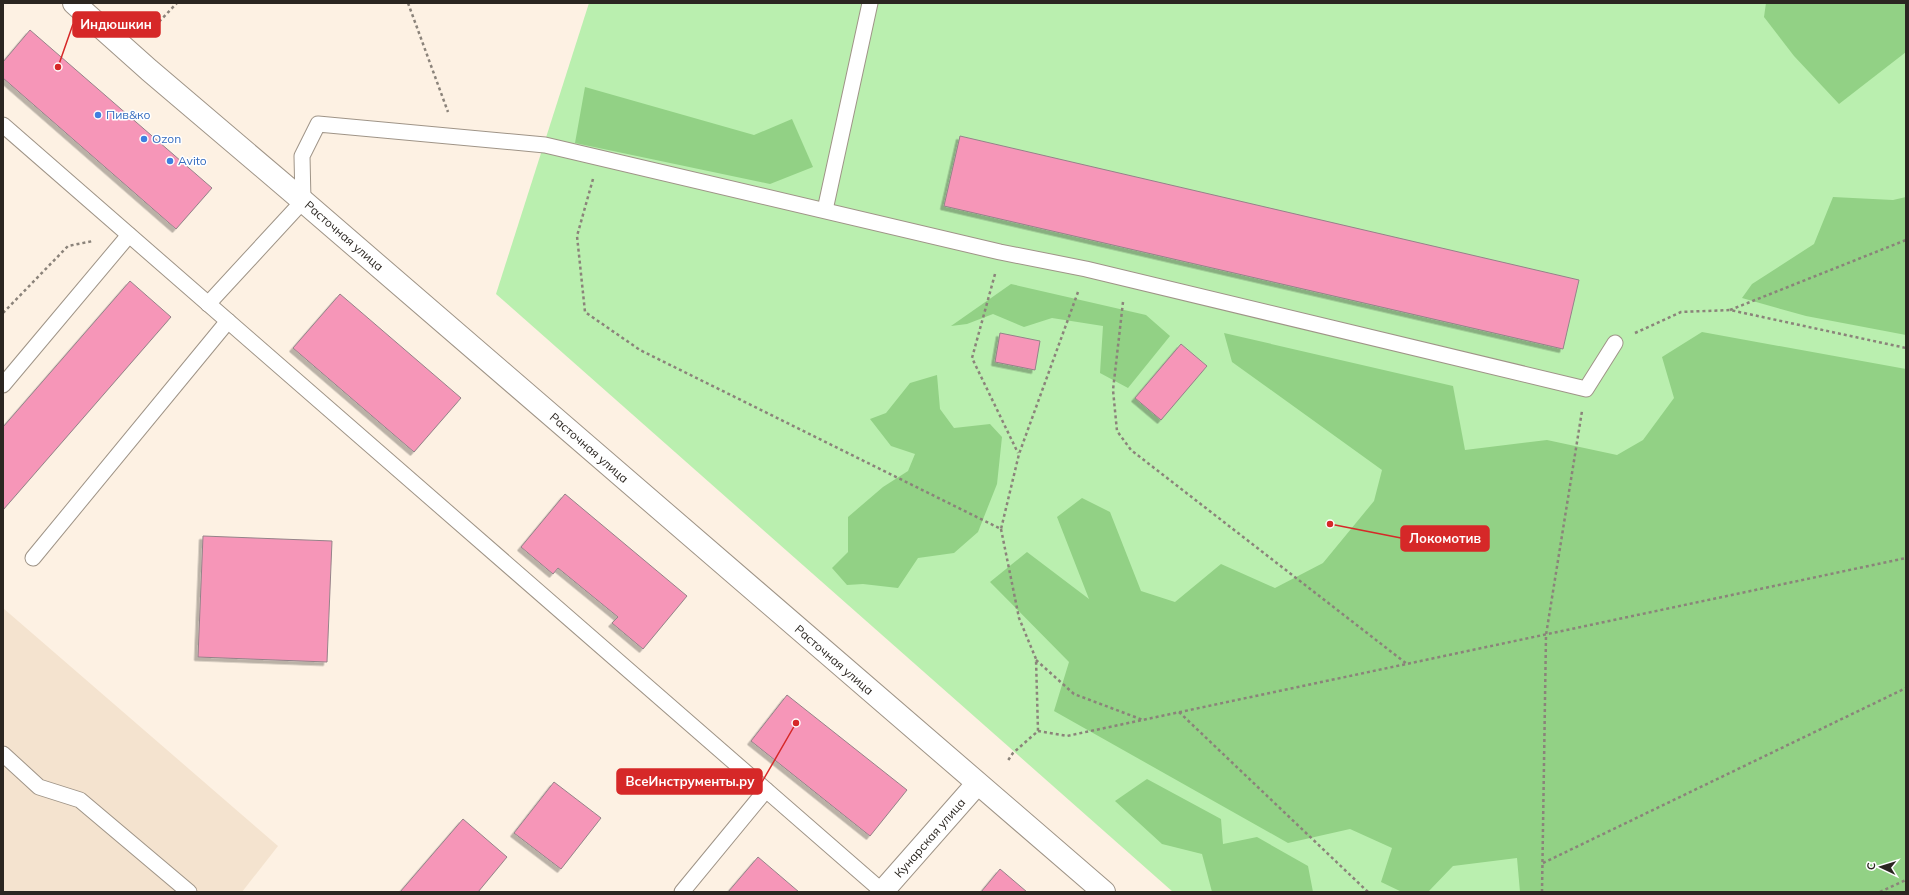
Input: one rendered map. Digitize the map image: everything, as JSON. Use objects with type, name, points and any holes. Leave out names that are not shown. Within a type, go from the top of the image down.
[{"type":"main road","name":"Расточная улица","points":[[74,3],[149,70],[1104,892]]},
{"type":"main road","name":"Кунарская улица","points":[[882,892],[977,784]]},
{"type":"lane","points":[[825,210],[870,3]]},
{"type":"lane","points":[[208,304],[303,201],[302,156],[318,124],[545,145],[1000,252],[1126,278],[1586,389],[1615,343]]},
{"type":"lane","points":[[3,125],[882,892]]},
{"type":"lane","points":[[3,385],[129,235]]},
{"type":"lane","points":[[33,558],[228,321]]},
{"type":"lane","points":[[3,754],[39,787],[80,800],[189,892]]},
{"type":"lane","points":[[682,892],[766,790]]},
{"type":"path","points":[[155,26],[177,3]]},
{"type":"path","points":[[408,3],[457,137]]},
{"type":"path","points":[[599,158],[577,236],[585,312],[640,350],[1001,529]]},
{"type":"path","points":[[3,313],[68,246],[129,235]]},
{"type":"path","points":[[1730,310],[1906,240]]},
{"type":"path","points":[[1000,252],[972,358],[1019,454]]},
{"type":"path","points":[[1038,731],[1036,659],[1019,618],[1001,529],[1019,454],[1086,269]]},
{"type":"path","points":[[1126,278],[1113,390],[1117,431],[1131,450],[1407,664]]},
{"type":"path","points":[[1615,343],[1681,312],[1730,310],[1906,348]]},
{"type":"path","points":[[1542,892],[1546,635],[1586,389]]},
{"type":"path","points":[[1038,731],[1067,736],[1906,558]]},
{"type":"path","points":[[1036,659],[1074,694],[1143,720]]},
{"type":"path","points":[[1543,863],[1906,688]]},
{"type":"path","points":[[1179,712],[1368,892]]},
{"type":"path","points":[[1007,762],[1013,753],[1038,731]]},
{"type":"path","points":[[1880,892],[1906,880]]},
{"type":"shaded area","points":[[3,608],[278,846],[242,892],[3,892]]},
{"type":"green space","points":[[589,3],[1906,3],[1906,892],[1173,892],[496,294]]},
{"type":"green space","points":[[1766,3],[1906,3],[1906,52],[1839,104],[1794,56],[1764,17]]},
{"type":"green space","points":[[585,87],[754,135],[792,119],[813,167],[770,184],[575,143]]},
{"type":"green space","points":[[1833,197],[1893,200],[1906,197],[1906,335],[1806,316],[1742,298],[1752,284],[1814,244]]},
{"type":"green space","points":[[1011,284],[1146,315],[1170,336],[1128,388],[1100,373],[1103,326],[1052,318],[1024,327],[993,314],[967,324],[951,326]]},
{"type":"green space","points":[[1702,332],[1906,369],[1906,892],[1520,892],[1517,858],[1453,866],[1428,892],[1402,892],[1381,882],[1392,848],[1350,829],[1288,843],[1054,711],[1069,662],[990,582],[1027,552],[1089,599],[1057,517],[1082,498],[1110,512],[1141,591],[1175,602],[1221,564],[1275,588],[1323,563],[1374,501],[1382,470],[1232,362],[1224,333],[1453,386],[1465,450],[1547,440],[1617,455],[1643,440],[1674,398],[1662,357]]},
{"type":"green space","points":[[937,375],[940,409],[954,428],[990,424],[1002,437],[997,484],[978,532],[954,553],[918,558],[898,588],[863,584],[847,585],[832,568],[848,552],[848,517],[883,487],[908,471],[915,454],[891,446],[870,419],[886,413],[910,383]]},
{"type":"green space","points":[[1147,779],[1221,819],[1223,844],[1257,837],[1308,866],[1313,892],[1212,892],[1202,854],[1162,844],[1115,801]]},
{"type":"building","points":[[30,30],[212,188],[176,229],[3,78],[3,62]]},
{"type":"building","points":[[960,136],[1579,280],[1563,349],[944,206]]},
{"type":"building","points":[[130,281],[171,317],[3,510],[3,427]]},
{"type":"building","points":[[340,294],[461,398],[414,452],[293,348]]},
{"type":"building","points":[[1000,333],[1040,341],[1035,370],[995,362]]},
{"type":"building","points":[[1181,344],[1207,366],[1161,420],[1135,398]]},
{"type":"building","points":[[565,494],[687,596],[643,649],[612,623],[618,617],[558,568],[553,574],[521,547]]},
{"type":"building","points":[[203,536],[332,541],[327,662],[198,657]]},
{"type":"building","points":[[787,695],[907,790],[870,836],[751,741]]},
{"type":"building","points":[[554,782],[601,818],[561,869],[514,833]]},
{"type":"building","points":[[463,819],[507,857],[478,892],[400,892]]},
{"type":"building","points":[[758,857],[799,892],[728,892]]},
{"type":"building","points":[[1000,869],[1027,892],[981,892]]},
{"type":"place","name":"Индюшкин","points":[[58,67]]},
{"type":"place","name":"Пив&ко","points":[[98,115]]},
{"type":"place","name":"Ozon","points":[[144,139]]},
{"type":"place","name":"Avito","points":[[170,161]]},
{"type":"place","name":"Локомотив","points":[[1330,524]]},
{"type":"place","name":"ВсеИнструменты.ру","points":[[796,723]]}]
